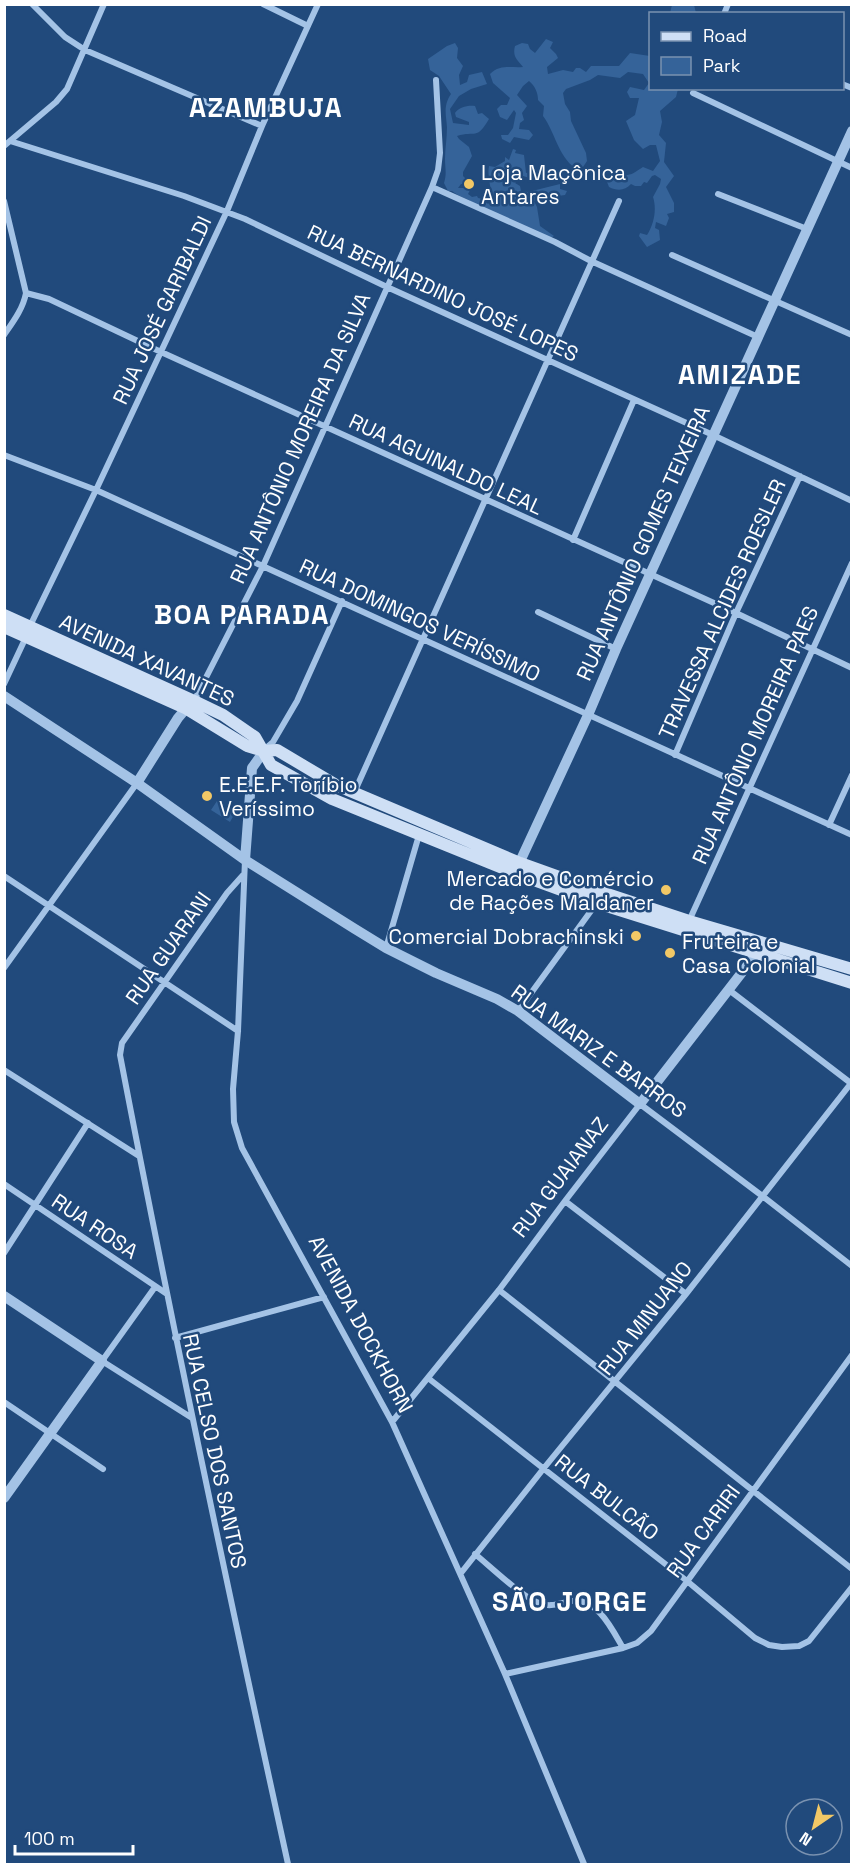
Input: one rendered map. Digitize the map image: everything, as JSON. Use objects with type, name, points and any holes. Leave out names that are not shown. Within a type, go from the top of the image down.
[{"type":"main road","name":"AVENIDA XAVANTES","points":[[4,615],[28,631],[189,705],[247,746],[264,751],[277,750],[336,785],[597,903],[852,983]]},
{"type":"main road","name":"AVENIDA XAVANTES","points":[[4,627],[28,631]]},
{"type":"main road","points":[[264,751],[271,765]]},
{"type":"main road","name":"AVENIDA XAVANTES","points":[[271,765],[332,799],[419,835],[517,868],[852,969]]},
{"type":"street","points":[[32,4],[65,38],[85,50],[262,126]]},
{"type":"street","points":[[7,144],[56,102],[67,89],[104,4]]},
{"type":"street","points":[[263,4],[308,26]]},
{"type":"street","name":"RUA JOSÉ GARIBALDI","points":[[4,684],[226,211],[318,4]]},
{"type":"street","name":"RUA ANTÔNIO MOREIRA DA SILVA","points":[[189,705],[263,566],[432,187],[438,170],[440,153],[436,80]]},
{"type":"street","points":[[693,93],[852,168]]},
{"type":"street","name":"RUA ANTÔNIO GOMES TEIXEIRA","points":[[517,868],[852,131]]},
{"type":"street","name":"RUA BERNARDINO JOSÉ LOPES","points":[[7,144],[184,196],[226,211],[852,501]]},
{"type":"street","points":[[432,187],[758,337]]},
{"type":"street","points":[[718,194],[807,230]]},
{"type":"street","points":[[4,201],[26,293],[20,311],[4,335]]},
{"type":"street","points":[[354,793],[591,261],[620,201]]},
{"type":"street","points":[[672,255],[852,335]]},
{"type":"street","name":"RUA AGUINALDO LEAL","points":[[26,293],[49,298],[160,352],[852,668]]},
{"type":"street","points":[[573,540],[634,400]]},
{"type":"street","name":"RUA DOMINGOS VERÍSSIMO","points":[[4,455],[96,490],[852,835]]},
{"type":"street","name":"TRAVESSA ALCIDES ROESLER","points":[[675,755],[736,614],[800,476]]},
{"type":"street","name":"RUA ANTÔNIO MOREIRA PAES","points":[[689,921],[852,563]]},
{"type":"street","points":[[264,751],[273,742],[297,701],[342,601]]},
{"type":"street","points":[[538,612],[616,649]]},
{"type":"street","name":"RUA MARIZ E BARROS","points":[[4,696],[137,783],[245,860],[386,948],[518,1011],[852,1266]]},
{"type":"street","points":[[4,968],[137,783],[189,705]]},
{"type":"street","name":"AVENIDA DOCKHORN","points":[[264,751],[252,768],[251,777],[244,874],[238,1031],[232,1089],[234,1122],[242,1148],[392,1422],[505,1674],[584,1864]]},
{"type":"street","points":[[251,777],[258,770],[271,765]]},
{"type":"street","points":[[829,825],[852,775]]},
{"type":"street","points":[[386,948],[419,835]]},
{"type":"street","name":"RUA GUARANI","points":[[122,1042],[227,893],[244,874]]},
{"type":"street","points":[[4,876],[238,1031]]},
{"type":"street","points":[[518,1011],[597,903]]},
{"type":"street","name":"RUA GUAIANAZ","points":[[392,1422],[499,1290],[565,1201],[757,954]]},
{"type":"street","points":[[729,990],[851,1083]]},
{"type":"street","name":"RUA CELSO DOS SANTOS","points":[[122,1042],[120,1055],[175,1338],[216,1538],[288,1864]]},
{"type":"street","points":[[4,1070],[139,1156]]},
{"type":"street","name":"RUA MINUANO","points":[[461,1573],[616,1382],[851,1083]]},
{"type":"street","points":[[4,1253],[88,1124]]},
{"type":"street","name":"RUA ROSA","points":[[4,1184],[167,1294]]},
{"type":"street","points":[[565,1201],[686,1294]]},
{"type":"street","points":[[4,1498],[155,1287]]},
{"type":"street","points":[[499,1290],[852,1569]]},
{"type":"street","points":[[4,1296],[192,1418]]},
{"type":"street","points":[[175,1338],[324,1297]]},
{"type":"street","name":"RUA CARIRI","points":[[505,1674],[623,1648],[637,1643],[651,1631],[852,1355]]},
{"type":"street","name":"RUA BULCÃO","points":[[428,1378],[687,1581],[755,1638],[769,1645],[799,1646],[809,1641],[852,1587]]},
{"type":"street","points":[[4,1402],[103,1469]]},
{"type":"street","points":[[475,1554],[524,1594],[539,1603],[553,1606],[581,1600],[591,1604],[613,1630],[623,1648]]},
{"type":"green space","points":[[672,5],[694,5],[696,12],[670,12]]},
{"type":"green space","points":[[546,39],[553,42],[550,48],[558,58],[547,67],[548,74],[563,70],[573,72],[576,68],[586,72],[591,66],[619,66],[630,53],[649,56],[649,83],[643,74],[628,72],[620,78],[598,75],[566,89],[563,93],[571,121],[586,153],[587,161],[583,167],[575,168],[565,157],[543,116],[544,106],[538,100],[536,90],[529,81],[517,95],[527,106],[522,113],[524,120],[520,123],[519,129],[529,130],[533,135],[529,140],[514,137],[510,143],[502,139],[501,135],[508,135],[513,128],[516,113],[514,110],[507,120],[500,117],[497,109],[501,105],[507,105],[510,98],[493,83],[490,74],[502,68],[523,67],[515,56],[515,46],[522,43],[528,44],[535,53]]},
{"type":"green space","points":[[455,43],[458,48],[457,58],[463,66],[459,75],[460,85],[467,82],[469,75],[482,72],[487,84],[459,96],[450,109],[453,123],[469,125],[469,122],[456,117],[455,113],[469,106],[475,106],[478,114],[482,113],[489,119],[478,132],[457,136],[469,147],[472,156],[463,172],[466,179],[465,184],[461,184],[458,188],[468,188],[470,190],[468,194],[483,199],[488,204],[493,200],[489,166],[495,167],[505,161],[505,157],[509,160],[513,149],[516,150],[515,153],[524,155],[526,173],[530,172],[537,176],[536,180],[520,175],[520,179],[515,183],[520,186],[521,191],[528,192],[560,184],[560,189],[567,191],[565,195],[553,194],[534,201],[540,226],[554,236],[551,238],[448,191],[444,183],[446,110],[451,94],[439,76],[430,70],[428,59]]},
{"type":"green space","points":[[649,83],[649,90],[678,90],[676,97],[660,111],[662,122],[659,135],[666,143],[664,162],[674,176],[666,187],[674,203],[674,212],[667,214],[669,218],[666,226],[656,222],[655,228],[659,230],[660,240],[647,247],[639,236],[640,233],[647,235],[651,226],[655,211],[653,197],[661,179],[655,175],[641,186],[631,184],[621,190],[609,187],[607,182],[615,173],[630,174],[643,167],[653,171],[660,161],[656,145],[643,149],[634,140],[626,121],[635,115],[639,98],[630,98],[627,92],[630,87],[644,90]]},
{"type":"green space","points":[[217,801],[235,813],[230,822],[211,810]]},
{"type":"place","name":"Loja Maçônica Antares","points":[[469,184]]},
{"type":"place","name":"E.E.E.F. Toríbio Veríssimo","points":[[207,796]]},
{"type":"place","name":"Mercado e Comércio de Rações Maldaner","points":[[666,890]]},
{"type":"place","name":"Comercial Dobrachinski","points":[[636,936]]},
{"type":"place","name":"Fruteira e Casa Colonial","points":[[670,953]]},
{"type":"district","name":"AZAMBUJA","points":[[266,107]]},
{"type":"district","name":"AMIZADE","points":[[740,374]]},
{"type":"district","name":"BOA PARADA","points":[[242,614]]},
{"type":"district","name":"SÃO JORGE","points":[[570,1601]]}]
